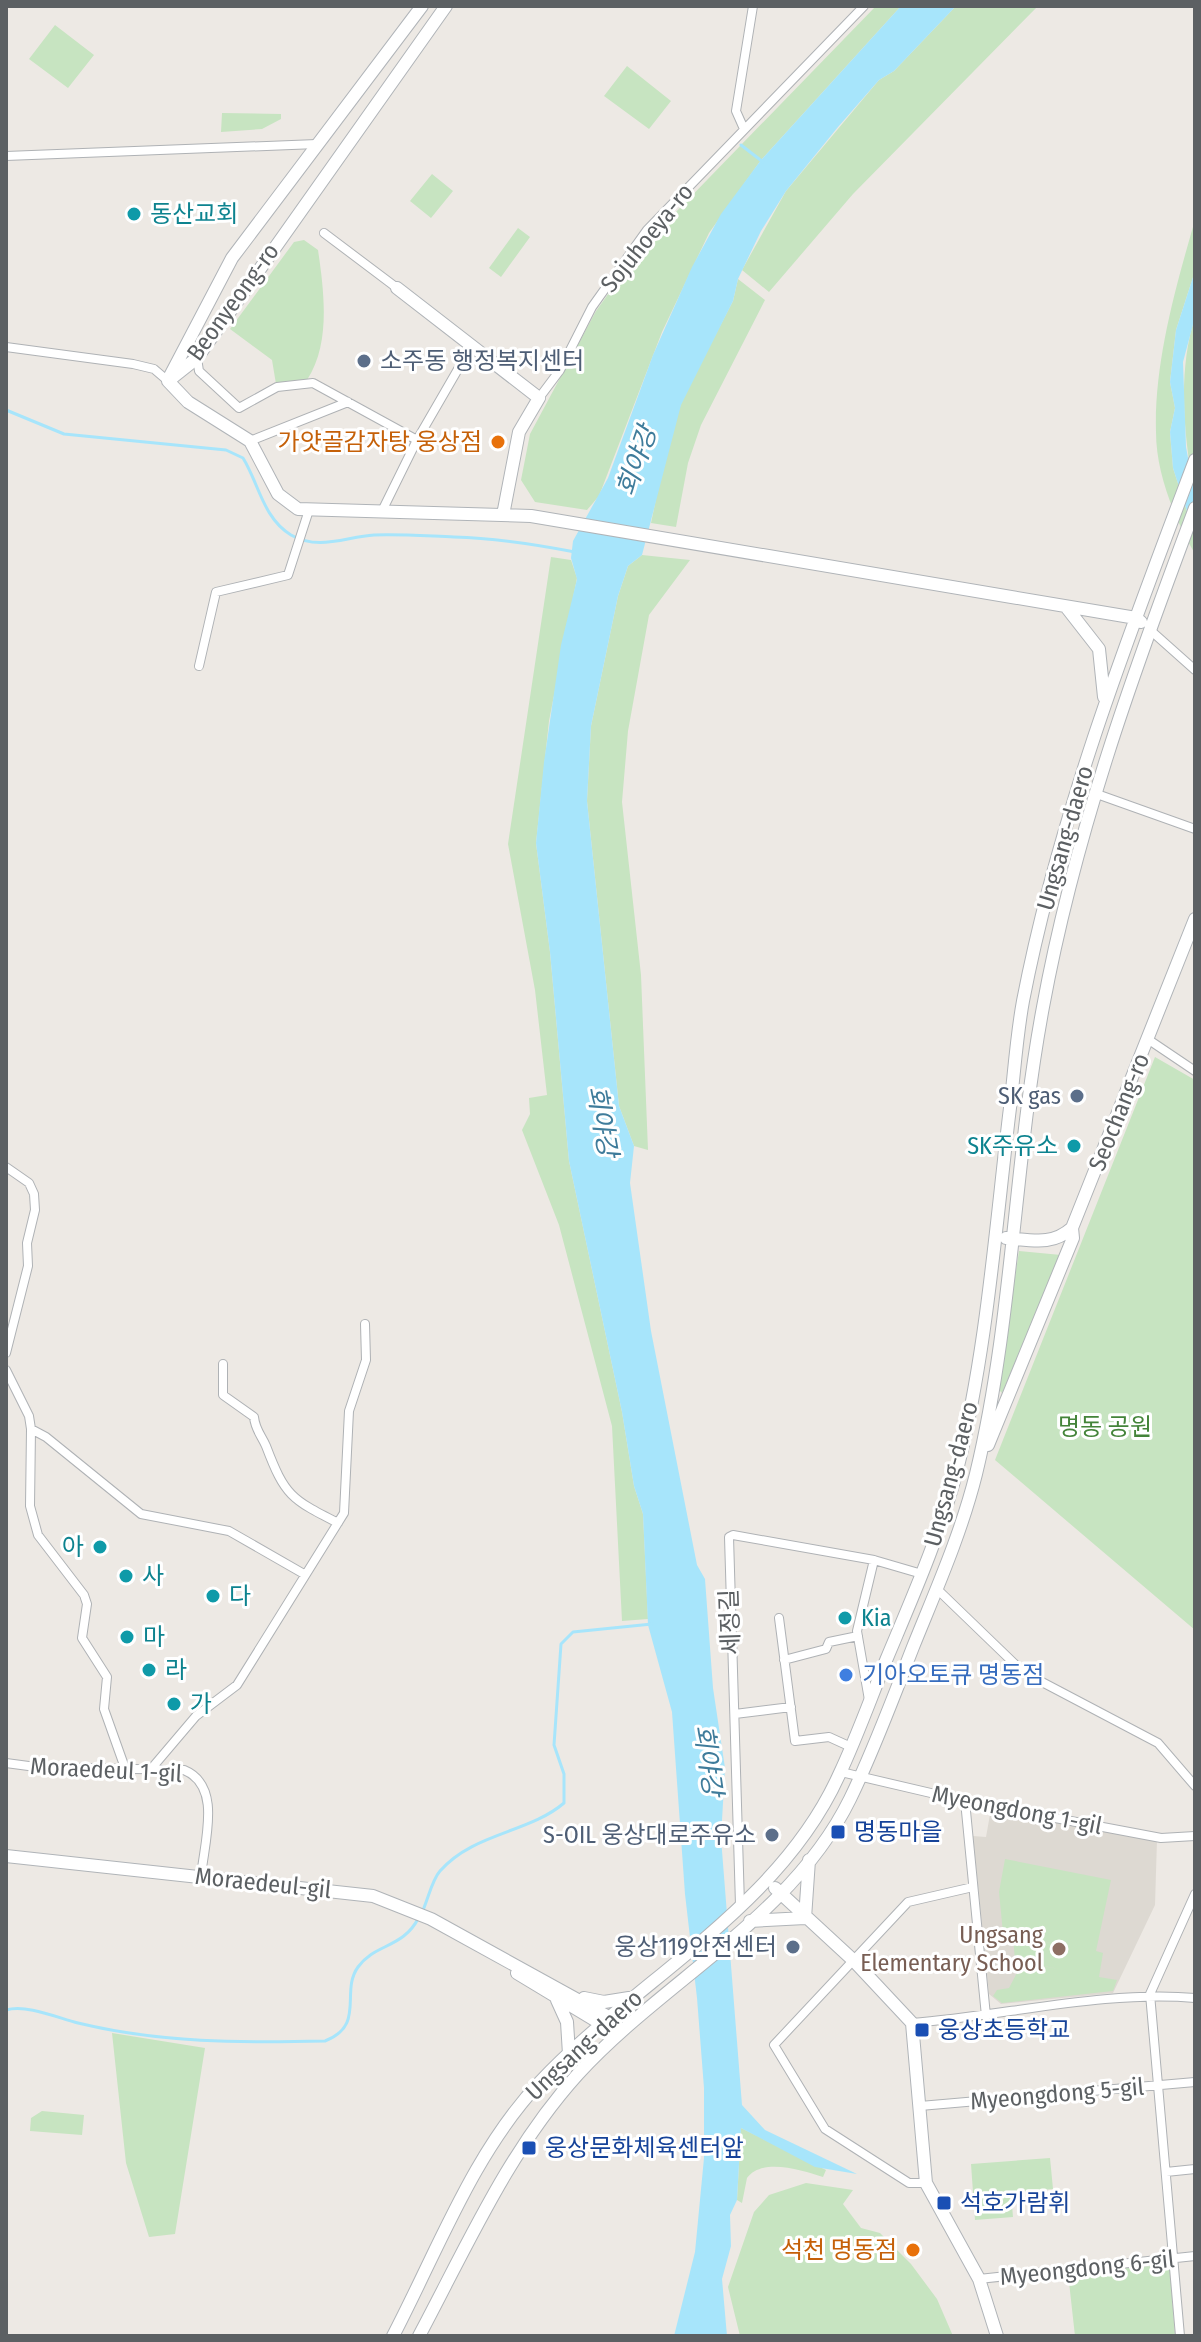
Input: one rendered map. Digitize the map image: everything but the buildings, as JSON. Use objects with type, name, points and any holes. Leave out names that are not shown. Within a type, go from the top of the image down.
[{"type":"main road","name":"Beonyeong-ro","points":[[168,381],[232,258],[422,6]]},
{"type":"main road","name":"Beonyeong-ro","points":[[168,381],[197,358],[442,8]]},
{"type":"main road","points":[[382,59],[395,60],[400,69]]},
{"type":"main road","points":[[397,288],[539,398]]},
{"type":"main road","points":[[209,300],[214,310],[228,313]]},
{"type":"main road","points":[[168,381],[188,402],[250,441],[282,498],[309,510],[383,509],[531,516],[1136,618],[1148,629]]},
{"type":"main road","name":"Sojuhoeya-ro","points":[[503,515],[519,432],[539,398]]},
{"type":"main road","name":"Ungsang-daero","points":[[393,2336],[490,2146],[528,2096],[605,2021],[766,1881],[811,1825],[841,1772],[922,1574],[958,1468],[974,1388],[1022,1009],[1054,866],[1104,707],[1195,460]]},
{"type":"main road","name":"Ungsang-daero","points":[[419,2336],[504,2174],[574,2079],[622,2031],[683,1981],[780,1893],[838,1821],[860,1777],[937,1589],[976,1474],[1014,1239],[1042,1011],[1070,874],[1148,629],[1195,508]]},
{"type":"main road","points":[[1067,608],[1099,649],[1104,707]]},
{"type":"main road","name":"Seochang-ro","points":[[976,1474],[1073,1238],[1072,1228],[1195,919]]},
{"type":"main road","points":[[1017,1216],[1026,1231],[1047,1242]]},
{"type":"main road","points":[[995,1237],[1047,1242],[1060,1239],[1072,1228]]},
{"type":"main road","name":"Moraedeul-gil","points":[[6,1856],[350,1892],[412,1910],[431,1919],[505,1960],[506,1966],[622,2031]]},
{"type":"main road","points":[[805,1918],[809,1859]]},
{"type":"main road","points":[[766,1881],[853,1960],[912,2023],[926,2183],[979,2279],[997,2336]]},
{"type":"main road","points":[[750,1921],[805,1918]]},
{"type":"main road","points":[[569,2054],[567,2022],[558,1993],[604,2002],[635,1995]]},
{"type":"street","points":[[744,129],[736,111],[753,6]]},
{"type":"street","name":"Sojuhoeya-ro","points":[[539,398],[560,370],[592,307],[647,230],[864,6]]},
{"type":"street","points":[[6,156],[317,144]]},
{"type":"street","points":[[324,233],[397,288]]},
{"type":"street","points":[[383,509],[417,440],[472,345]]},
{"type":"street","points":[[6,347],[133,364],[154,369],[168,381]]},
{"type":"street","points":[[197,358],[199,371],[239,408],[277,387],[313,383],[417,440]]},
{"type":"street","points":[[250,441],[348,402]]},
{"type":"street","points":[[199,666],[216,592],[288,575],[309,510]]},
{"type":"street","points":[[1148,629],[1195,670]]},
{"type":"street","points":[[1094,793],[1195,829]]},
{"type":"street","points":[[1149,1040],[1195,1071]]},
{"type":"street","points":[[6,1167],[29,1183],[35,1202],[27,1243],[28,1266],[6,1353]]},
{"type":"street","points":[[151,1769],[196,1716],[237,1685],[344,1513],[349,1411],[366,1360],[365,1324]]},
{"type":"street","points":[[223,1364],[223,1395],[254,1417],[255,1428],[280,1483],[297,1502],[338,1523]]},
{"type":"street","points":[[6,1370],[29,1416],[30,1506],[38,1535],[84,1595],[87,1604],[82,1638],[107,1677],[104,1709],[125,1768]]},
{"type":"street","points":[[31,1429],[46,1437],[141,1514],[229,1531],[304,1574]]},
{"type":"street","name":"세정길","points":[[740,1905],[735,1714],[729,1631],[729,1537],[733,1535],[874,1560],[922,1574]]},
{"type":"street","points":[[869,1702],[858,1636],[859,1615],[874,1560]]},
{"type":"street","points":[[937,1589],[1023,1672],[1158,1743],[1195,1786]]},
{"type":"street","points":[[779,1618],[795,1741],[829,1737],[851,1747]]},
{"type":"street","points":[[784,1660],[826,1649],[829,1642],[858,1636]]},
{"type":"street","points":[[735,1714],[791,1707]]},
{"type":"street","name":"Moraedeul 1-gil","points":[[6,1763],[36,1767],[184,1770],[203,1783],[207,1807],[201,1877]]},
{"type":"street","name":"Myeongdong 1-gil","points":[[841,1772],[965,1801],[1161,1838],[1195,1836]]},
{"type":"street","points":[[965,1801],[986,2016]]},
{"type":"street","points":[[926,2183],[909,2183],[825,2129],[774,2045],[908,1902],[973,1887]]},
{"type":"street","points":[[1180,2336],[1150,1994],[1195,1894]]},
{"type":"street","points":[[912,2023],[1150,1994],[1195,1998]]},
{"type":"street","name":"Myeongdong 5-gil","points":[[920,2106],[1195,2082]]},
{"type":"street","points":[[1166,2172],[1195,2169]]},
{"type":"street","name":"Myeongdong 6-gil","points":[[979,2279],[1195,2256]]},
{"type":"shaded area","name":"Ungsang Elementary School","points":[[991,1809],[1157,1840],[1155,1905],[1113,1993],[1001,2004],[989,1994],[973,1836],[986,1837]]},
{"type":"green space","points":[[876,6],[901,6],[761,160],[709,233],[662,332],[599,496],[587,510],[535,502],[521,480],[530,434],[596,311],[642,247]]},
{"type":"green space","points":[[956,6],[1038,6],[853,194],[769,292],[742,270],[786,191],[879,80],[894,71]]},
{"type":"green space","points":[[55,25],[94,55],[68,88],[29,59]]},
{"type":"green space","points":[[627,66],[671,101],[649,129],[604,96]]},
{"type":"green space","points":[[222,113],[281,114],[281,119],[262,129],[221,132]]},
{"type":"green space","points":[[432,174],[453,191],[431,218],[410,201]]},
{"type":"green space","points":[[1195,220],[1195,271],[1176,330],[1170,382],[1175,408],[1170,432],[1173,468],[1195,536],[1195,554],[1168,496],[1159,464],[1156,406],[1162,352]]},
{"type":"green space","points":[[518,228],[530,237],[501,277],[489,268]]},
{"type":"green space","points":[[304,240],[318,250],[324,317],[320,350],[307,380],[276,384],[272,360],[230,329],[294,242]]},
{"type":"green space","points":[[738,279],[765,300],[701,425],[688,463],[676,527],[651,523],[665,456],[683,397],[733,301]]},
{"type":"green space","points":[[1195,317],[1195,496],[1188,451],[1184,383],[1189,338]]},
{"type":"green space","points":[[642,555],[690,560],[649,615],[628,731],[622,802],[641,975],[648,1150],[634,1146],[619,1106],[587,801],[591,726],[618,596],[628,566]]},
{"type":"green space","points":[[551,557],[571,560],[577,578],[549,721],[536,843],[550,952],[569,1161],[622,1412],[634,1486],[643,1514],[648,1619],[622,1621],[612,1426],[559,1225],[522,1130],[530,1114],[529,1098],[547,1095],[535,990],[508,844]]},
{"type":"green space","name":"명동 공원","points":[[1155,1057],[1195,1080],[1195,1630],[995,1460]]},
{"type":"green space","points":[[1019,1251],[1061,1255],[1002,1393],[998,1389]]},
{"type":"green space","points":[[1005,1859],[1111,1880],[1096,1951],[1103,1953],[1099,1977],[1117,1980],[1113,1991],[1002,2003],[993,1996],[997,1990],[1009,1988],[1022,1963],[1060,1969],[1015,1961],[1013,1936],[1057,1944],[1003,1933],[999,1892]]},
{"type":"green space","points":[[112,2033],[205,2048],[175,2234],[149,2237],[126,2163]]},
{"type":"green space","points":[[42,2111],[84,2115],[82,2135],[30,2131],[31,2118]]},
{"type":"green space","points":[[741,2128],[826,2170],[823,2177],[784,2167],[763,2168],[747,2178],[742,2203],[737,2200]]},
{"type":"green space","points":[[1050,2158],[1053,2189],[1011,2193],[1013,2217],[975,2220],[971,2164]]},
{"type":"green space","points":[[806,2183],[853,2190],[843,2204],[861,2228],[880,2233],[911,2264],[937,2299],[953,2336],[740,2336],[728,2287],[754,2212],[769,2195]]},
{"type":"green space","points":[[1163,2265],[1170,2269],[1175,2336],[1075,2336],[1068,2273]]},
{"type":"water","name":"회야강","points":[[901,6],[956,6],[894,71],[879,80],[838,127],[786,191],[761,231],[738,279],[733,301],[681,405],[642,555],[628,566],[618,596],[591,726],[587,801],[619,1106],[634,1146],[630,1183],[651,1331],[697,1565],[705,1579],[713,1688],[725,1768],[721,1838],[742,2105],[765,2130],[857,2174],[815,2167],[741,2128],[737,2200],[730,2215],[731,2246],[722,2279],[727,2336],[674,2336],[695,2252],[704,2158],[704,2088],[685,1894],[672,1712],[648,1625],[643,1514],[634,1486],[622,1412],[569,1161],[550,952],[536,843],[561,645],[577,579],[571,558],[573,541],[608,478],[653,355],[692,267],[721,214],[761,160]]},
{"type":"water","points":[[1195,271],[1195,317],[1183,362],[1186,447],[1195,496],[1195,536],[1173,468],[1170,432],[1175,408],[1170,382],[1176,330]]},
{"type":"waterway","points":[[741,145],[763,162]]},
{"type":"waterway","points":[[6,410],[64,434],[226,450],[243,458],[274,519],[301,540],[322,543],[384,535],[469,538],[575,552]]},
{"type":"waterway","points":[[423,1910],[437,1875],[453,1858],[534,1821],[564,1803],[564,1774],[554,1745],[561,1644],[573,1632],[652,1624]]},
{"type":"waterway","points":[[6,2010],[33,2010],[139,2035],[232,2041],[325,2041],[345,2026],[349,2017],[353,1977],[358,1967],[372,1954],[405,1935],[419,1917]]},
{"type":"place","name":"동산교회","points":[[134,214]]},
{"type":"place","name":"소주동 행정복지센터","points":[[364,361]]},
{"type":"place","name":"가얏골감자탕 웅상점","points":[[498,442]]},
{"type":"place","name":"SK gas","points":[[1077,1096]]},
{"type":"place","name":"SK주유소","points":[[1074,1146]]},
{"type":"place","name":"아","points":[[100,1547]]},
{"type":"place","name":"사","points":[[126,1576]]},
{"type":"place","name":"다","points":[[213,1596]]},
{"type":"place","name":"Kia","points":[[845,1618]]},
{"type":"place","name":"마","points":[[127,1637]]},
{"type":"place","name":"라","points":[[149,1670]]},
{"type":"place","name":"기아오토큐 명동점","points":[[846,1675]]},
{"type":"place","name":"가","points":[[174,1704]]},
{"type":"place","name":"명동마을","points":[[838,1832]]},
{"type":"place","name":"S-OIL 웅상대로주유소","points":[[772,1835]]},
{"type":"place","name":"웅상119안전센터","points":[[793,1947]]},
{"type":"place","name":"Ungsang Elementary School","points":[[1059,1949]]},
{"type":"place","name":"웅상초등학교","points":[[922,2030]]},
{"type":"place","name":"웅상문화체육센터앞","points":[[529,2148]]},
{"type":"place","name":"석호가람휘","points":[[944,2203]]},
{"type":"place","name":"석천 명동점","points":[[913,2250]]}]
